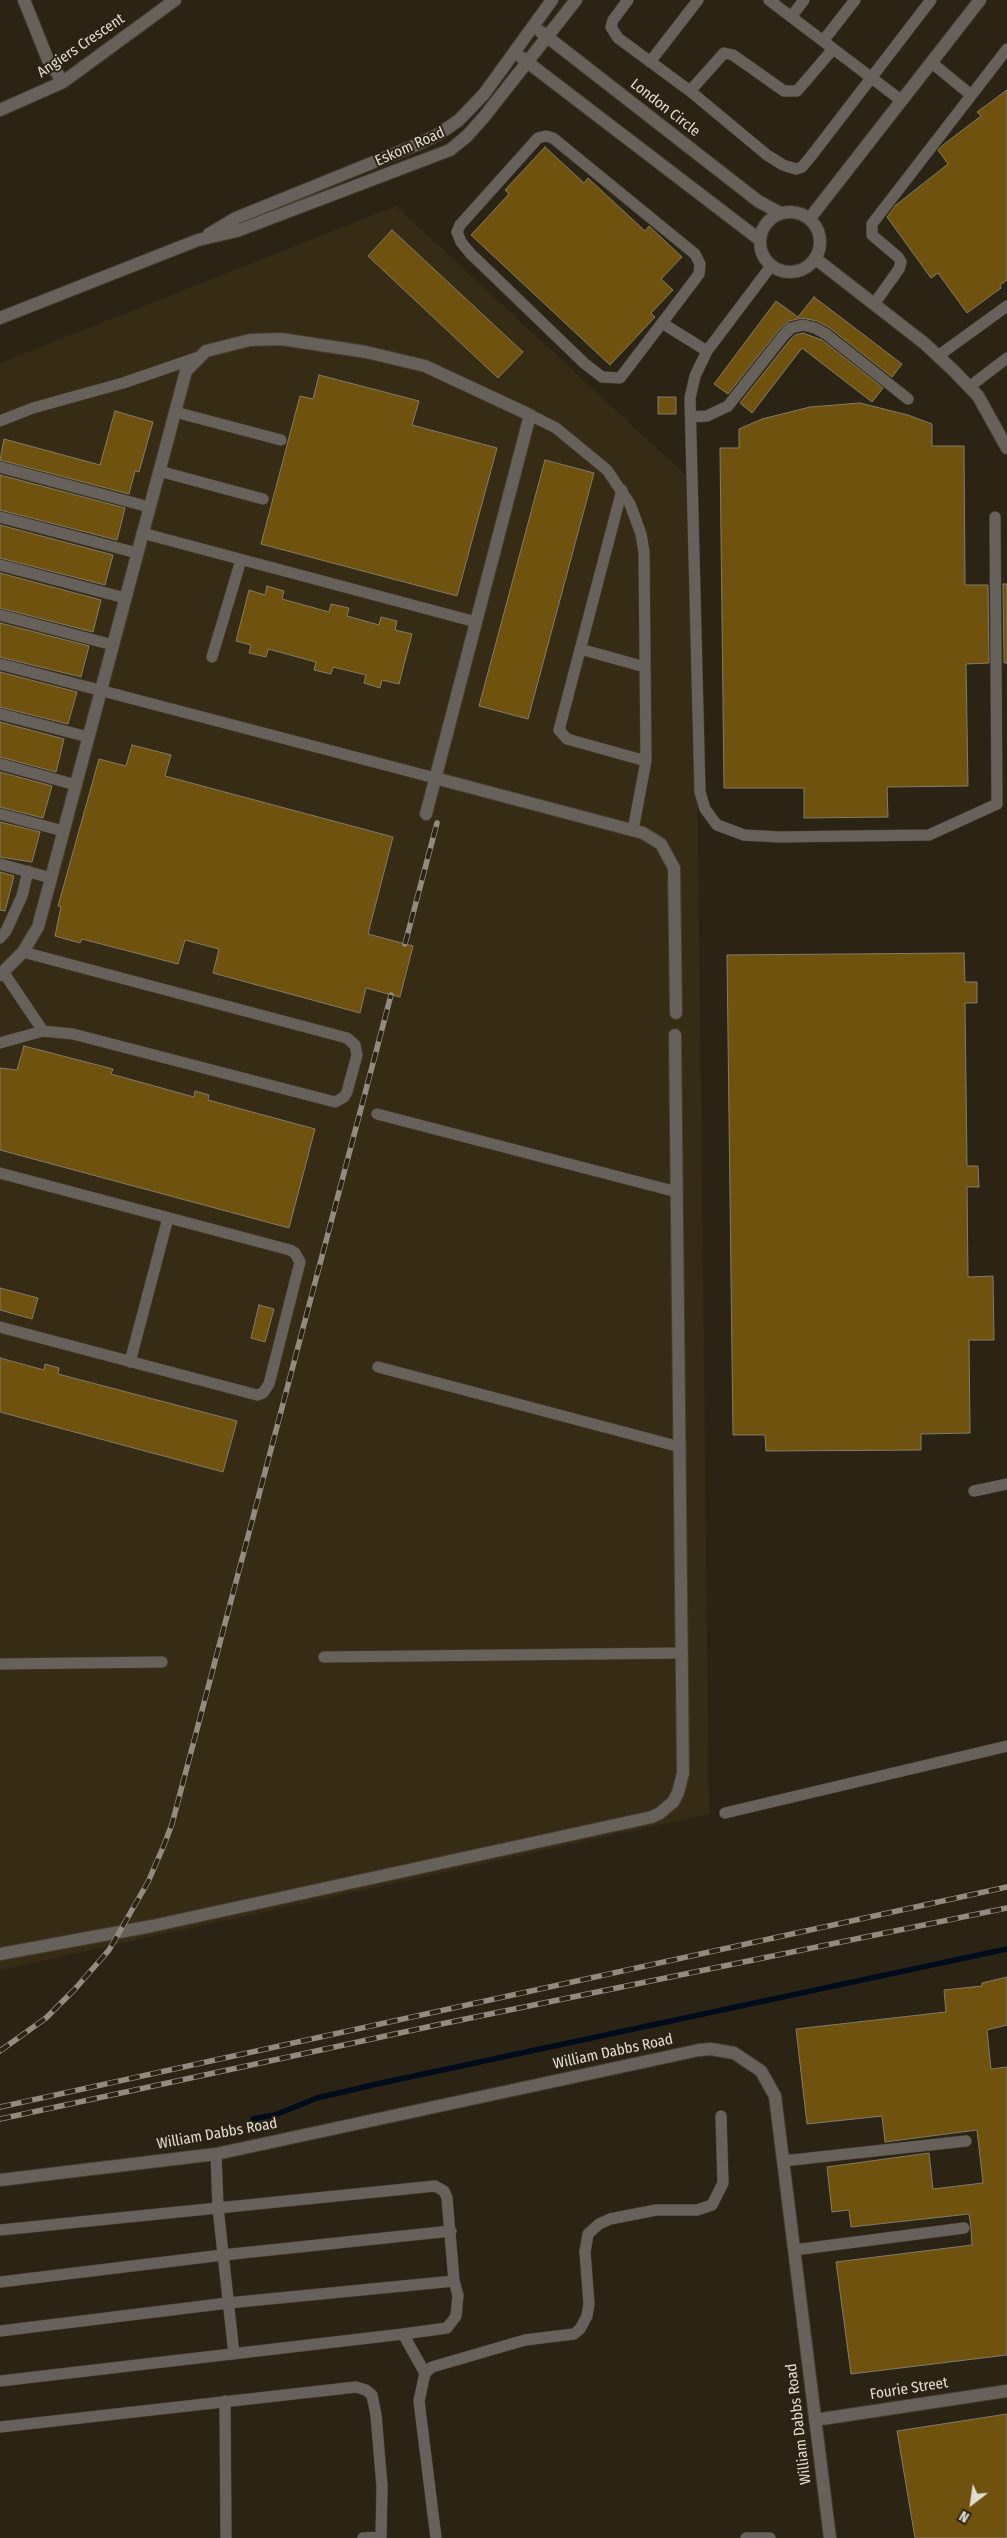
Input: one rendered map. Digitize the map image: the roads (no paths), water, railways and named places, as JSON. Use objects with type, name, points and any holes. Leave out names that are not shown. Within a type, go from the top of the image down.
[{"type":"street","points":[[24,0],[48,60],[63,82]]},
{"type":"street","name":"Angiers Crescent","points":[[0,110],[63,82],[174,0]]},
{"type":"street","name":"Eskom Road","points":[[198,240],[236,218],[439,134],[465,114],[484,94],[552,0]]},
{"type":"street","name":"Eskom Road","points":[[0,318],[198,240],[237,231],[450,150],[479,124],[576,0]]},
{"type":"street","points":[[810,218],[980,0]]},
{"type":"street","name":"London Circle","points":[[533,25],[758,201],[780,213]]},
{"type":"street","points":[[514,52],[760,240]]},
{"type":"street","points":[[792,211],[810,218],[820,234],[820,247],[816,259],[810,266],[798,272],[786,272],[771,266],[763,256],[760,240],[763,228],[769,220],[780,213],[792,211]]},
{"type":"street","points":[[816,259],[938,356],[978,396],[1007,448]]},
{"type":"street","points":[[2,974],[23,952],[38,927],[186,371],[196,358],[206,351],[250,340],[281,340],[366,352],[425,366],[530,415],[426,814]]},
{"type":"street","points":[[435,778],[633,830],[648,835],[660,844],[674,868],[676,1013]]},
{"type":"street","points":[[0,1954],[152,1926],[660,1813],[673,1802],[682,1783],[676,1035]]},
{"type":"street","name":"William Dabbs Road","points":[[0,2180],[216,2154],[711,2049],[734,2053],[745,2058],[766,2078],[775,2096],[830,2538]]},
{"type":"street","name":"Fourie Street","points":[[816,2420],[1007,2391]]},
{"type":"lane","points":[[628,0],[613,20],[611,27],[618,38],[690,91],[767,155],[783,165],[796,169],[802,167],[812,155],[870,76],[931,0]]},
{"type":"lane","points":[[650,62],[698,0]]},
{"type":"lane","points":[[769,0],[902,101]]},
{"type":"lane","points":[[791,17],[804,0]]},
{"type":"lane","points":[[823,41],[855,0]]},
{"type":"lane","points":[[690,91],[724,53],[733,55],[784,91],[797,91],[833,49]]},
{"type":"lane","points":[[874,304],[899,269],[900,262],[898,257],[872,235],[872,224],[1007,49]]},
{"type":"lane","points":[[932,63],[971,95]]},
{"type":"lane","points":[[546,136],[553,138],[695,254],[700,264],[699,274],[662,323],[620,378],[602,377],[584,363],[470,253],[461,242],[457,232],[460,225],[538,138],[546,136]]},
{"type":"lane","points":[[771,266],[707,351],[693,384],[691,417],[700,792],[709,817],[717,826],[744,835],[929,835],[1002,804],[995,517]]},
{"type":"lane","points":[[938,356],[1007,306]]},
{"type":"lane","points":[[662,323],[707,351]]},
{"type":"lane","points":[[691,417],[707,416],[728,406],[787,332],[791,328],[803,325],[815,328],[826,334],[908,400]]},
{"type":"lane","points":[[0,421],[33,408],[123,383],[196,358]]},
{"type":"lane","points":[[969,387],[1007,358]]},
{"type":"lane","points":[[175,412],[281,440]]},
{"type":"lane","points":[[530,415],[556,428],[607,470],[622,490],[637,518],[644,552],[646,760],[633,830]]},
{"type":"lane","points":[[0,467],[150,507]]},
{"type":"lane","points":[[159,471],[264,499]]},
{"type":"lane","points":[[622,490],[559,726],[561,734],[567,739],[646,760]]},
{"type":"lane","points":[[0,517],[137,553]]},
{"type":"lane","points":[[142,533],[476,622]]},
{"type":"lane","points":[[212,657],[241,560]]},
{"type":"lane","points":[[0,565],[125,598]]},
{"type":"lane","points":[[0,615],[113,645]]},
{"type":"lane","points":[[580,649],[645,667]]},
{"type":"lane","points":[[0,664],[435,778]]},
{"type":"lane","points":[[0,714],[88,738]]},
{"type":"lane","points":[[0,764],[76,784]]},
{"type":"lane","points":[[0,814],[63,831]]},
{"type":"lane","points":[[0,864],[51,878]]},
{"type":"lane","points":[[0,938],[5,919],[22,896],[28,872]]},
{"type":"lane","points":[[0,1043],[43,1031],[73,1034],[330,1102],[340,1101],[344,1097],[357,1055],[355,1045],[347,1038],[23,952]]},
{"type":"lane","points":[[2,974],[43,1031]]},
{"type":"lane","points":[[377,1114],[677,1192]]},
{"type":"lane","points":[[0,1173],[295,1253],[300,1262],[269,1384],[262,1393],[257,1395],[0,1327]]},
{"type":"lane","points":[[130,1362],[168,1218]]},
{"type":"lane","points":[[378,1367],[680,1447]]},
{"type":"lane","points":[[974,1491],[1007,1484]]},
{"type":"lane","points":[[324,1657],[682,1653]]},
{"type":"lane","points":[[0,1664],[162,1662]]},
{"type":"lane","points":[[724,1813],[1007,1746]]},
{"type":"lane","points":[[425,2373],[432,2368],[517,2343],[574,2334],[580,2329],[587,2316],[589,2304],[585,2252],[588,2234],[599,2224],[610,2219],[656,2210],[697,2210],[712,2205],[723,2183],[720,2116]]},
{"type":"lane","points":[[783,2161],[966,2141]]},
{"type":"lane","points":[[216,2154],[218,2208],[234,2354]]},
{"type":"lane","points":[[0,2230],[435,2186],[444,2192],[447,2198],[454,2281],[458,2295],[454,2320],[442,2330],[0,2381]]},
{"type":"lane","points":[[794,2250],[964,2228]]},
{"type":"lane","points":[[0,2282],[223,2255],[451,2231]]},
{"type":"lane","points":[[0,2331],[228,2302],[454,2281]]},
{"type":"lane","points":[[403,2334],[425,2373],[419,2401],[436,2538]]},
{"type":"lane","points":[[0,2427],[339,2387],[356,2387],[372,2395],[376,2415],[382,2486],[381,2537],[363,2538]]},
{"type":"lane","points":[[225,2401],[226,2538]]},
{"type":"lane","points":[[746,2538],[770,2538]]},
{"type":"waterway","points":[[253,2119],[275,2115],[317,2098],[377,2084],[1007,1949]]},
{"type":"railway","points":[[405,944],[437,823]]},
{"type":"railway","points":[[0,2051],[46,2018],[75,1989],[109,1950],[148,1882],[172,1824],[391,995]]},
{"type":"railway","points":[[0,2107],[1007,1887]]},
{"type":"railway","points":[[0,2119],[446,2023],[1007,1908]]}]
